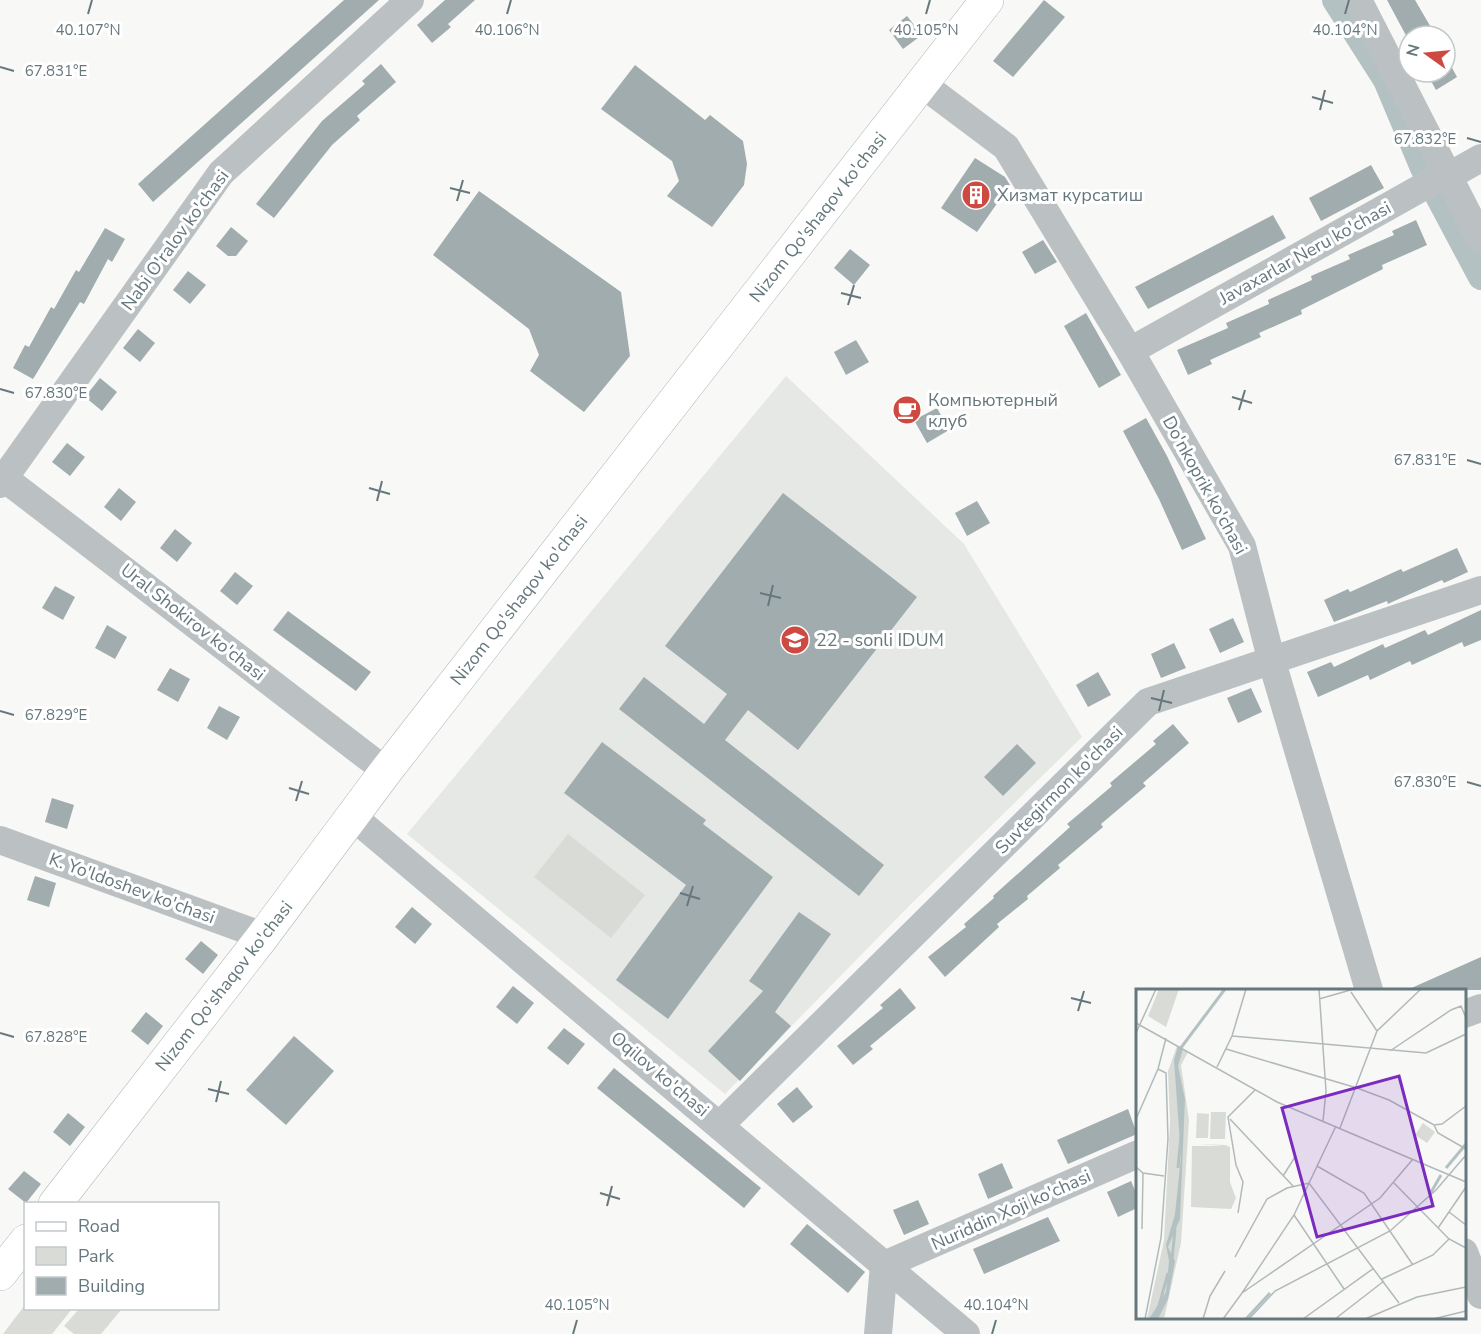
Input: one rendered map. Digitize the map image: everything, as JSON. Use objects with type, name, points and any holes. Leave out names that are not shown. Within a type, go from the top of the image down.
[{"type":"main road","name":"Nizom Qo'shaqov ko'chasi","points":[[56,1202],[263,936],[386,771],[987,0]]},
{"type":"main road","points":[[0,1274],[24,1244]]},
{"type":"street","name":"Nabi O'ralov ko'chasi","points":[[1,479],[221,173],[410,0]]},
{"type":"street","points":[[1358,0],[1437,180],[1481,240]]},
{"type":"street","name":"Do'nkoprik ko'chasi","points":[[922,84],[1006,147],[1130,351],[1242,546],[1272,662],[1369,989]]},
{"type":"street","name":"Javaxarlar Neru ko'chasi","points":[[1130,351],[1437,180],[1481,158]]},
{"type":"street","name":"Ural Shokirov ko'chasi","points":[[1,479],[386,771]]},
{"type":"street","name":"Suvtegirmon ko'chasi","points":[[720,1125],[1148,702],[1481,590]]},
{"type":"street","name":"Oqilov ko'chasi","points":[[352,816],[966,1334]]},
{"type":"street","name":"K. Yo'ldoshev ko'chasi","points":[[0,840],[263,936]]},
{"type":"street","points":[[1466,1013],[1481,1008]]},
{"type":"street","name":"Nuriddin Xoji ko'chasi","points":[[884,1265],[1136,1154]]},
{"type":"street","points":[[1466,1257],[1481,1295]]},
{"type":"street","points":[[878,1334],[884,1265]]},
{"type":"shaded area","name":"22 - sonli IDUM","points":[[786,376],[964,544],[1082,737],[908,907],[725,1094],[407,834]]},
{"type":"green space","points":[[568,834],[645,895],[611,938],[534,877]]},
{"type":"green space","points":[[24,1306],[24,1310],[71,1310],[52,1334],[3,1334]]},
{"type":"green space","points":[[78,1310],[121,1310],[101,1334],[74,1334],[64,1326]]},
{"type":"building","points":[[344,0],[379,0],[153,202],[138,184]]},
{"type":"building","points":[[445,0],[475,0],[448,24],[451,27],[432,43],[417,25]]},
{"type":"building","points":[[1044,0],[1065,17],[1013,77],[993,61]]},
{"type":"building","points":[[1387,0],[1415,0],[1429,24],[1400,24]]},
{"type":"building","points":[[907,16],[922,35],[903,49],[889,30]]},
{"type":"building","points":[[381,64],[396,82],[357,116],[360,120],[332,145],[274,218],[256,204],[322,121],[365,84],[362,81]]},
{"type":"building","points":[[635,65],[705,120],[710,115],[743,141],[747,164],[744,185],[712,227],[667,196],[679,181],[672,161],[601,109]]},
{"type":"building","points":[[1433,84],[1446,84],[1436,90]]},
{"type":"building","name":"Хизмат курсатиш","points":[[975,158],[1005,177],[1010,185],[977,232],[941,208]]},
{"type":"building","points":[[1371,165],[1384,188],[1321,221],[1309,198]]},
{"type":"building","points":[[479,191],[621,292],[630,356],[584,412],[530,371],[539,355],[529,329],[433,255]]},
{"type":"building","points":[[1273,215],[1286,238],[1148,309],[1135,287]]},
{"type":"building","points":[[1416,220],[1427,245],[1382,265],[1383,269],[1301,310],[1302,314],[1259,333],[1261,337],[1210,360],[1212,364],[1188,375],[1177,350],[1228,328],[1226,323],[1269,304],[1268,300],[1312,280],[1311,276],[1350,259],[1348,255],[1394,235],[1392,231]]},
{"type":"building","points":[[231,227],[248,241],[236,256],[228,256],[216,246]]},
{"type":"building","points":[[105,228],[125,239],[112,262],[108,259],[84,304],[80,302],[33,379],[13,368],[25,345],[29,347],[51,307],[54,309],[76,270],[79,272]]},
{"type":"building","points":[[1043,240],[1057,262],[1035,274],[1022,252]]},
{"type":"building","points":[[850,249],[870,265],[854,285],[834,268]]},
{"type":"building","points":[[188,271],[206,285],[190,304],[173,290]]},
{"type":"building","points":[[1086,313],[1121,375],[1099,388],[1064,326]]},
{"type":"building","points":[[138,329],[155,343],[140,362],[123,348]]},
{"type":"building","points":[[856,340],[869,362],[846,375],[834,352]]},
{"type":"building","points":[[100,378],[117,392],[102,411],[85,397]]},
{"type":"building","points":[[937,408],[949,430],[927,443],[914,420]]},
{"type":"building","points":[[1146,418],[1167,456],[1206,539],[1182,550],[1159,499],[1123,431]]},
{"type":"building","points":[[67,443],[85,457],[70,476],[52,462]]},
{"type":"building","points":[[119,488],[136,502],[121,521],[104,507]]},
{"type":"building","points":[[783,493],[917,597],[798,750],[748,710],[725,740],[884,865],[859,896],[619,709],[644,677],[704,724],[727,694],[665,646]]},
{"type":"building","points":[[977,501],[990,523],[967,536],[955,513]]},
{"type":"building","points":[[175,529],[192,543],[177,562],[160,548]]},
{"type":"building","points":[[1457,548],[1468,572],[1444,583],[1442,580],[1388,604],[1387,601],[1334,622],[1324,600],[1348,589],[1350,592],[1401,569],[1403,572]]},
{"type":"building","points":[[235,572],[253,586],[237,605],[220,591]]},
{"type":"building","points":[[55,586],[75,597],[63,620],[42,608]]},
{"type":"building","points":[[1481,610],[1481,640],[1464,647],[1462,642],[1412,665],[1410,661],[1370,680],[1368,675],[1318,697],[1307,672],[1331,662],[1334,667],[1383,644],[1385,648],[1425,630],[1428,635]]},
{"type":"building","points":[[288,611],[371,672],[356,691],[273,630]]},
{"type":"building","points":[[1233,618],[1244,642],[1220,653],[1209,629]]},
{"type":"building","points":[[107,625],[127,637],[115,659],[95,648]]},
{"type":"building","points":[[1174,643],[1186,668],[1161,678],[1151,654]]},
{"type":"building","points":[[170,668],[190,679],[178,702],[157,690]]},
{"type":"building","points":[[1098,672],[1111,695],[1088,707],[1076,685]]},
{"type":"building","points":[[1251,688],[1262,712],[1238,723],[1227,698]]},
{"type":"building","points":[[219,706],[240,717],[227,740],[207,728]]},
{"type":"building","points":[[1173,724],[1189,743],[1143,783],[1146,786],[1101,824],[1103,827],[1058,865],[1060,868],[1027,896],[1028,899],[997,924],[999,927],[945,977],[928,957],[966,927],[964,924],[1070,827],[1067,824],[1112,786],[1110,783],[1156,744],[1153,741]]},
{"type":"building","points":[[602,742],[706,820],[703,824],[773,877],[668,1019],[616,980],[686,885],[564,793]]},
{"type":"building","points":[[1017,744],[1036,763],[1003,796],[984,777]]},
{"type":"building","points":[[52,798],[74,805],[67,829],[45,822]]},
{"type":"building","points":[[35,876],[56,883],[49,907],[27,900]]},
{"type":"building","points":[[412,907],[432,924],[415,944],[395,927]]},
{"type":"building","points":[[799,912],[831,934],[775,1012],[791,1026],[740,1081],[708,1051],[763,991],[749,981]]},
{"type":"building","points":[[201,941],[218,955],[203,974],[185,959]]},
{"type":"building","points":[[1481,957],[1481,990],[1409,989]]},
{"type":"building","points":[[513,986],[534,1003],[517,1024],[496,1007]]},
{"type":"building","points":[[900,988],[916,1008],[870,1046],[873,1049],[853,1065],[837,1046],[883,1008],[880,1005]]},
{"type":"building","points":[[146,1012],[163,1026],[148,1045],[131,1031]]},
{"type":"building","points":[[564,1028],[585,1044],[568,1065],[547,1048]]},
{"type":"building","points":[[294,1036],[334,1071],[286,1125],[246,1090]]},
{"type":"building","points":[[614,1068],[761,1188],[744,1208],[597,1088]]},
{"type":"building","points":[[797,1087],[813,1107],[793,1123],[777,1104]]},
{"type":"building","points":[[1128,1109],[1136,1131],[1136,1134],[1068,1164],[1057,1140]]},
{"type":"building","points":[[68,1113],[85,1127],[70,1146],[53,1132]]},
{"type":"building","points":[[1002,1163],[1013,1188],[988,1199],[978,1174]]},
{"type":"building","points":[[24,1171],[41,1184],[27,1202],[8,1189]]},
{"type":"building","points":[[1131,1181],[1136,1193],[1136,1208],[1118,1217],[1107,1192]]},
{"type":"building","points":[[918,1200],[929,1224],[904,1235],[893,1210]]},
{"type":"building","points":[[1048,1217],[1060,1241],[984,1274],[973,1249]]},
{"type":"building","points":[[807,1224],[865,1272],[848,1293],[790,1244]]},
{"type":"waterway","points":[[1335,0],[1386,80],[1423,168],[1481,277]]},
{"type":"place","name":"Хизмат курсатиш","points":[[976,195]]},
{"type":"place","name":"Компьютерный клуб","points":[[907,410]]},
{"type":"place","name":"22 - sonli IDUM","points":[[795,640]]}]
